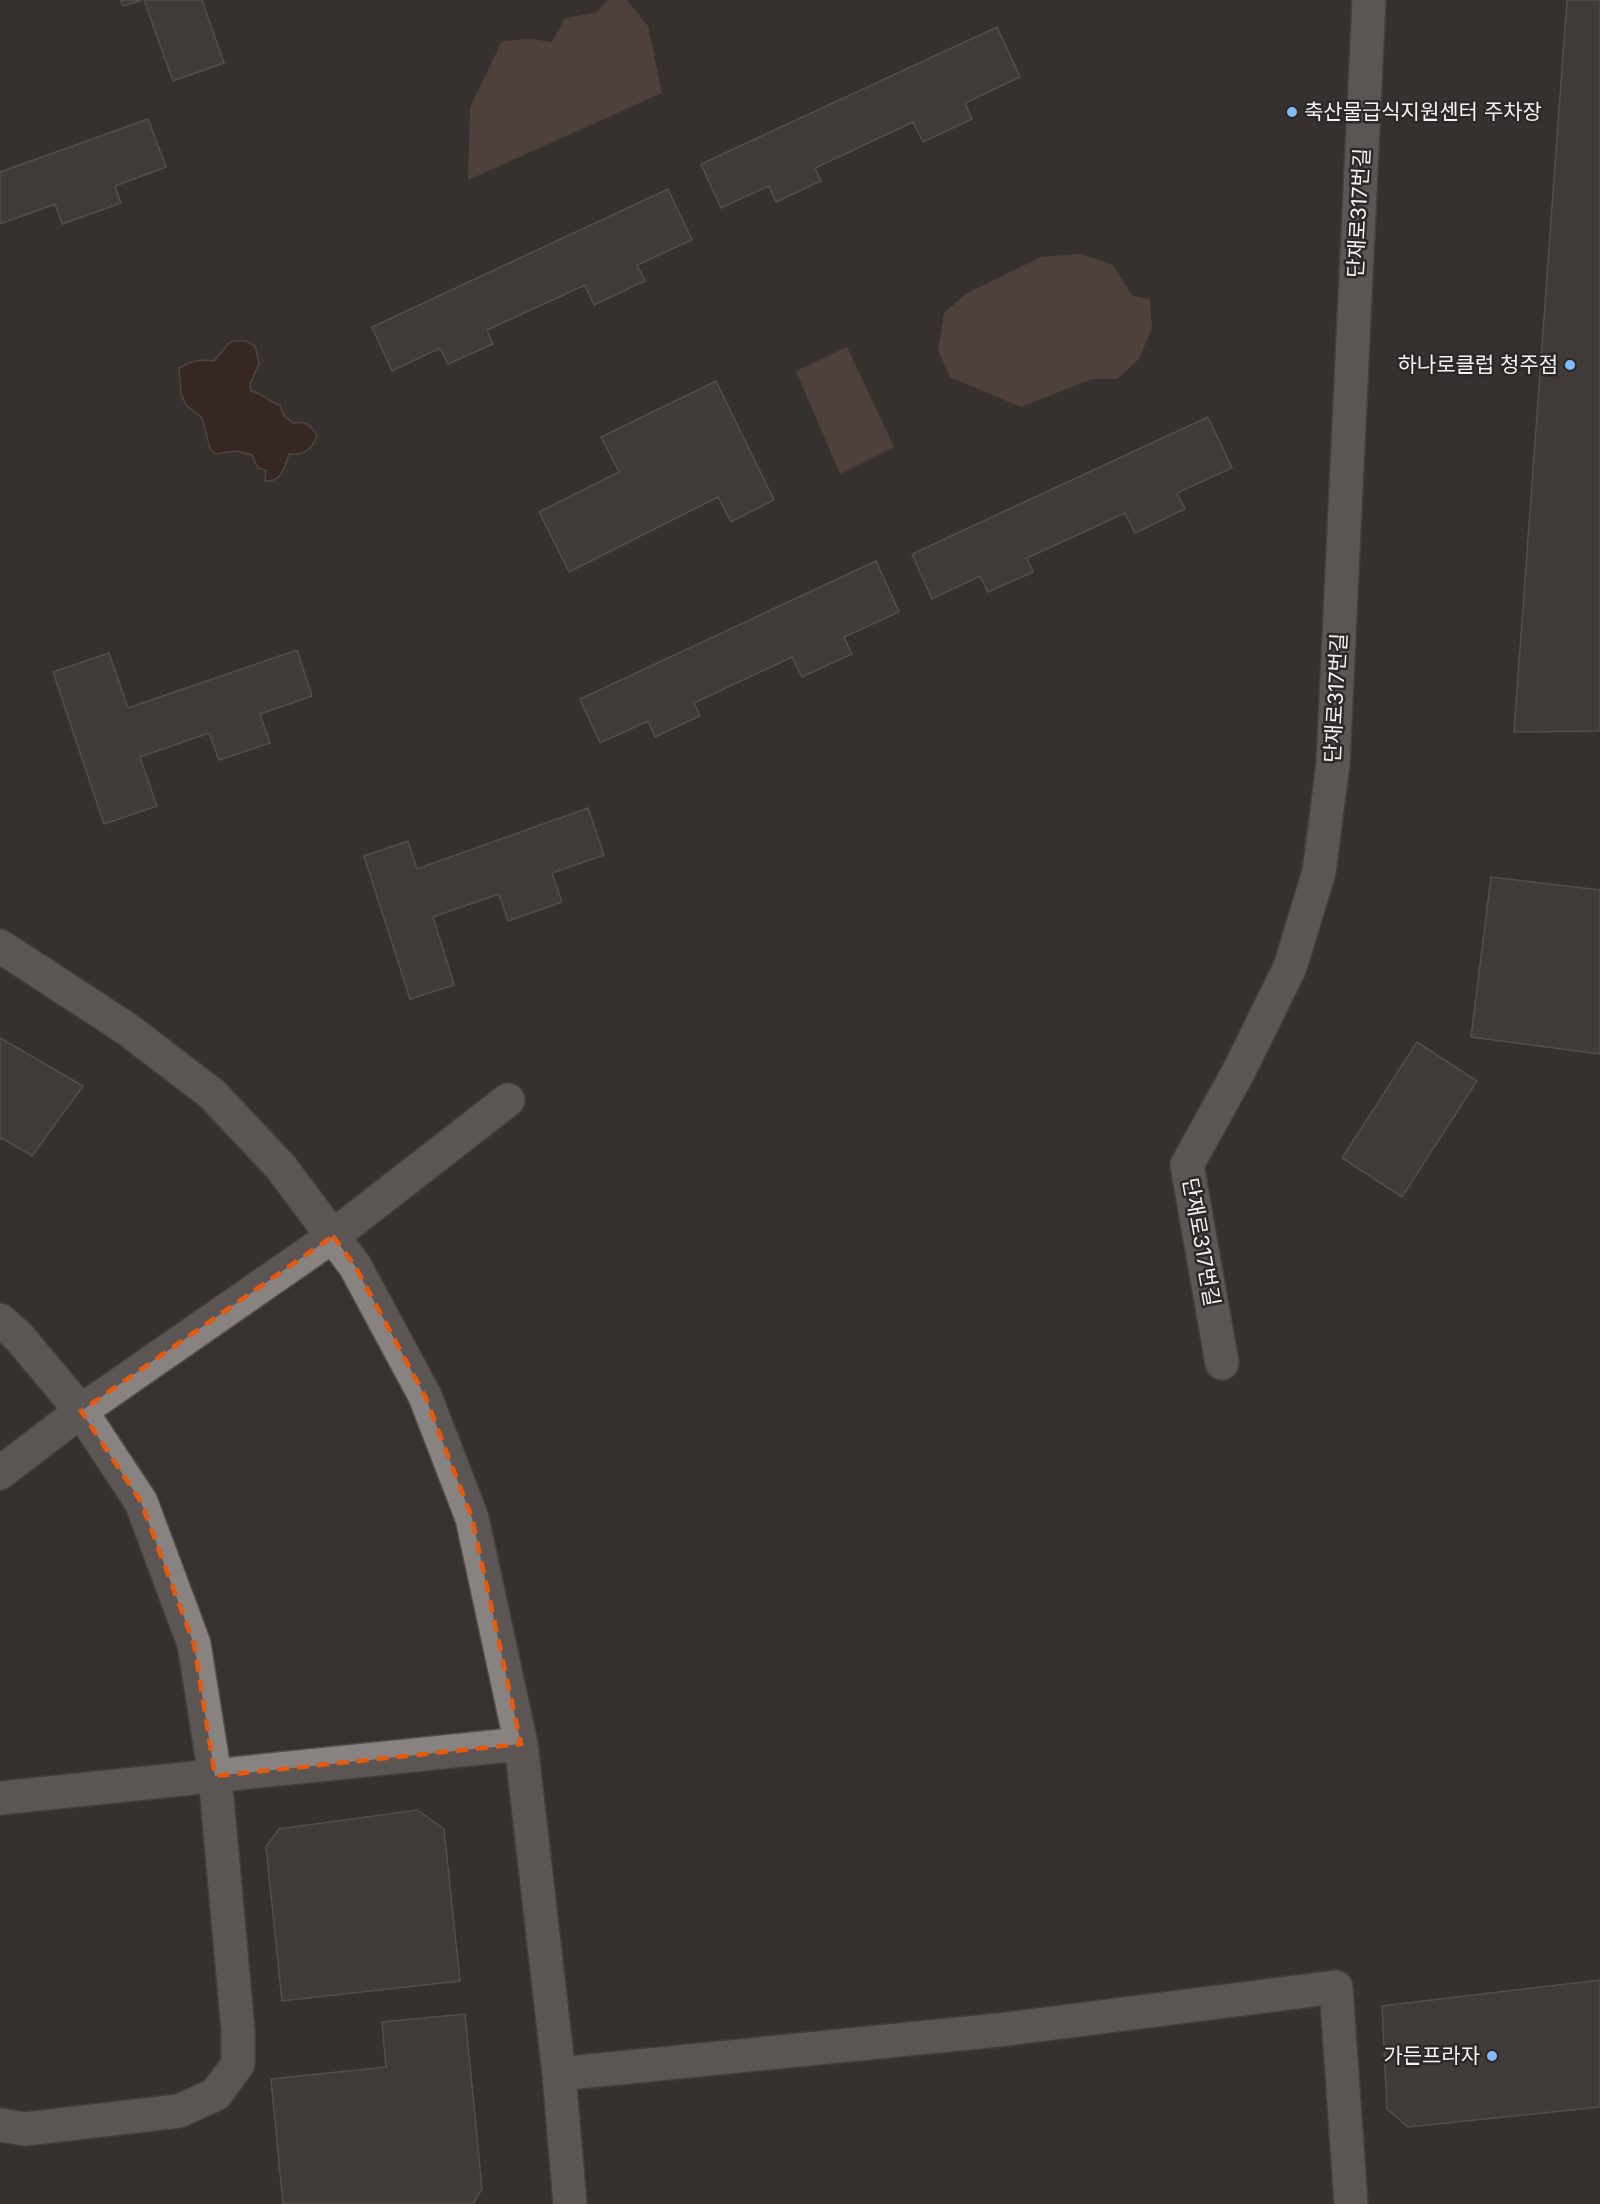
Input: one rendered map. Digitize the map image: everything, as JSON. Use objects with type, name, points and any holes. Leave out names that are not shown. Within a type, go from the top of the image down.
[{"type":"street","name":"단재로317번길","points":[[1222,1363],[1187,1165],[1240,1069],[1290,967],[1320,872],[1333,764],[1369,0]]},
{"type":"street","points":[[0,946],[127,1029],[212,1094],[280,1166],[355,1266],[425,1396],[472,1518],[521,1744],[559,2074],[570,2204]]},
{"type":"street","points":[[0,1473],[81,1411],[333,1236],[508,1100]]},
{"type":"street","points":[[0,1320],[20,1337],[81,1411],[141,1502],[194,1644],[215,1776],[238,2030],[238,2064],[216,2094],[178,2111],[25,2129],[0,2125]]},
{"type":"street","points":[[0,1798],[521,1744]]},
{"type":"street","points":[[559,2074],[999,2030],[1336,1987],[1351,2204]]},
{"type":"highlighted area","points":[[333,1236],[355,1266],[425,1396],[472,1518],[521,1744],[215,1776],[194,1644],[141,1502],[81,1411]]},
{"type":"shaded area","points":[[608,0],[627,0],[648,26],[662,93],[468,180],[470,107],[502,41],[531,39],[552,42],[565,18],[596,13]]},
{"type":"shaded area","points":[[1082,254],[1113,265],[1132,296],[1150,299],[1152,328],[1139,359],[1117,379],[1092,379],[1021,407],[950,377],[938,350],[944,313],[967,293],[1041,257]]},
{"type":"shaded area","points":[[246,341],[255,346],[259,363],[250,384],[251,391],[280,405],[284,416],[293,423],[308,425],[317,436],[307,451],[289,454],[282,473],[271,481],[265,481],[266,470],[258,468],[252,455],[236,451],[215,454],[210,448],[202,418],[186,405],[181,394],[179,368],[196,361],[214,361],[229,343]]},
{"type":"shaded area","points":[[847,347],[894,447],[840,474],[796,371]]},
{"type":"building","points":[[120,0],[142,0],[123,6]]},
{"type":"building","points":[[144,0],[202,0],[224,63],[173,81]]},
{"type":"building","name":"하나로클럽 청주점","points":[[1567,0],[1600,0],[1600,731],[1514,732]]},
{"type":"building","points":[[997,27],[1020,77],[965,103],[972,119],[923,142],[913,122],[815,168],[821,181],[776,202],[769,186],[721,208],[701,164]]},
{"type":"building","points":[[148,119],[166,167],[115,186],[121,203],[62,224],[55,204],[0,224],[0,172]]},
{"type":"building","points":[[668,189],[692,240],[637,265],[645,281],[594,305],[585,285],[487,330],[493,344],[448,364],[440,348],[392,371],[372,327]]},
{"type":"building","points":[[716,381],[774,500],[731,522],[718,497],[569,572],[539,512],[619,472],[601,437]]},
{"type":"building","points":[[1208,417],[1232,468],[1177,493],[1185,509],[1135,533],[1125,513],[1027,558],[1033,572],[988,592],[980,576],[932,599],[912,554]]},
{"type":"building","points":[[876,561],[899,612],[844,637],[852,654],[802,677],[792,657],[694,703],[700,716],[655,737],[648,721],[600,743],[580,699]]},
{"type":"building","points":[[297,650],[312,696],[260,714],[270,743],[219,760],[209,733],[140,757],[157,806],[104,824],[53,672],[109,653],[128,708]]},
{"type":"building","points":[[588,808],[604,855],[552,873],[562,902],[508,921],[499,894],[433,917],[454,985],[410,999],[364,856],[408,841],[417,869]]},
{"type":"building","points":[[1491,877],[1600,890],[1600,1054],[1471,1037]]},
{"type":"building","points":[[0,1038],[83,1086],[32,1156],[2,1138],[0,1140]]},
{"type":"building","points":[[1417,1042],[1477,1081],[1402,1197],[1342,1158]]},
{"type":"building","points":[[417,1810],[444,1829],[460,1981],[282,2001],[266,1847],[279,1829]]},
{"type":"building","name":"가든프라자","points":[[1600,1980],[1600,2107],[1408,2127],[1387,2109],[1382,2006]]},
{"type":"building","points":[[465,2014],[482,2189],[473,2204],[283,2204],[271,2079],[386,2067],[382,2022]]},
{"type":"place","name":"축산물급식지원센터 주차장","points":[[1292,112]]},
{"type":"place","name":"하나로클럽 청주점","points":[[1570,365]]},
{"type":"place","name":"가든프라자","points":[[1492,2056]]}]
